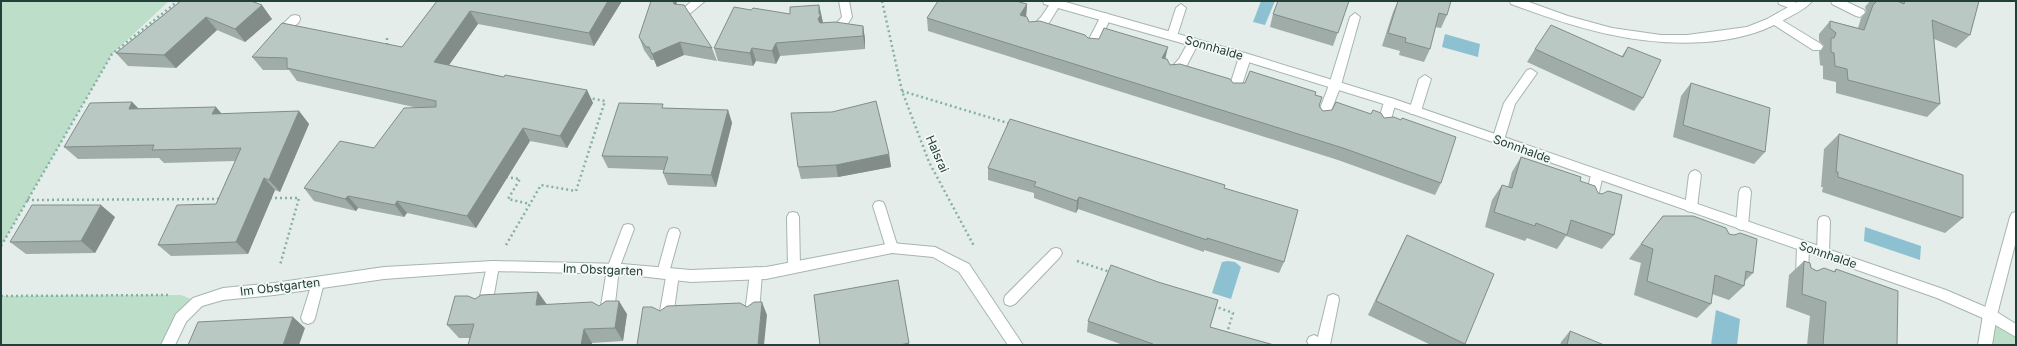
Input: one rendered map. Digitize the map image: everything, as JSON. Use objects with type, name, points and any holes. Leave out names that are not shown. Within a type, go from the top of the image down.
[{"type":"street","points":[[683,13],[700,1]]},
{"type":"street","points":[[827,32],[839,28],[847,17],[844,1]]},
{"type":"street","points":[[1514,1],[1568,21],[1604,32],[1675,40],[1733,35],[1757,28],[1806,1]]},
{"type":"street","points":[[1784,1],[1797,7]]},
{"type":"street","points":[[1836,1],[1860,13]]},
{"type":"street","points":[[1033,31],[1045,20],[1059,3]]},
{"type":"street","name":"Sonnhalde","points":[[1059,3],[1245,57],[1390,102],[1941,294],[1990,315],[2016,331]]},
{"type":"street","points":[[1172,36],[1181,8]]},
{"type":"street","points":[[1091,47],[1106,17]]},
{"type":"street","points":[[1322,119],[1336,85],[1355,17]]},
{"type":"street","points":[[270,44],[295,19]]},
{"type":"street","points":[[1774,20],[1817,47]]},
{"type":"street","points":[[1172,73],[1183,62],[1194,42]]},
{"type":"street","points":[[1234,91],[1245,57]]},
{"type":"street","points":[[1498,140],[1510,102],[1531,73]]},
{"type":"street","points":[[1415,111],[1425,79]]},
{"type":"street","points":[[1384,126],[1390,102]]},
{"type":"street","points":[[1591,202],[1597,175]]},
{"type":"street","points":[[1691,208],[1695,175]]},
{"type":"street","points":[[1742,225],[1745,192]]},
{"type":"street","points":[[879,206],[892,248]]},
{"type":"street","points":[[793,217],[794,267]]},
{"type":"street","points":[[1985,345],[1990,315],[2016,217]]},
{"type":"street","points":[[1720,230],[1721,218]]},
{"type":"street","points":[[1822,253],[1824,221]]},
{"type":"street","points":[[607,312],[613,269],[628,229]]},
{"type":"street","points":[[666,317],[668,273],[674,233]]},
{"type":"street","points":[[1802,278],[1803,246]]},
{"type":"street","name":"Im Obstgarten","points":[[168,345],[181,318],[198,302],[222,294],[274,289],[384,273],[493,266],[613,269],[691,276],[756,273],[892,248],[935,252],[964,268],[1016,345]]},
{"type":"street","points":[[1010,300],[1056,254]]},
{"type":"street","points":[[485,305],[493,266]]},
{"type":"street","points":[[752,313],[756,273]]},
{"type":"street","points":[[308,318],[318,283]]},
{"type":"street","points":[[1319,344],[1333,300]]},
{"type":"path","points":[[1,246],[112,54],[178,1]]},
{"type":"path","name":"Halsrai","points":[[882,1],[902,91],[929,162],[974,248]]},
{"type":"path","points":[[387,38],[387,50]]},
{"type":"path","points":[[902,91],[1016,126]]},
{"type":"path","points":[[493,266],[541,185],[576,191],[605,101],[582,96]]},
{"type":"path","points":[[505,176],[520,179],[508,199],[530,204]]},
{"type":"path","points":[[27,200],[227,198]]},
{"type":"path","points":[[267,198],[299,198],[274,289]]},
{"type":"path","points":[[1056,254],[1115,273]]},
{"type":"path","points":[[1,296],[182,295],[198,302]]},
{"type":"path","points":[[1211,305],[1233,313],[1227,333],[1234,335]]},
{"type":"green space","points":[[1,1],[169,1],[112,54],[1,246]]},
{"type":"green space","points":[[181,295],[198,302],[168,345],[1,345],[1,296]]},
{"type":"green space","points":[[1990,315],[2016,331],[2016,345],[1985,345]]},
{"type":"water","points":[[1261,1],[1275,1],[1265,25],[1253,22]]},
{"type":"water","points":[[1445,34],[1480,44],[1478,57],[1442,47]]},
{"type":"water","points":[[1865,227],[1921,246],[1920,260],[1864,241]]},
{"type":"water","points":[[1222,262],[1235,262],[1241,267],[1231,299],[1212,293]]},
{"type":"water","points":[[1716,310],[1740,319],[1737,345],[1711,345]]},
{"type":"building","points":[[181,1],[251,1],[262,5],[235,29],[206,17],[164,55],[116,53]]},
{"type":"building","points":[[437,1],[608,1],[589,33],[470,11],[434,62],[504,77],[505,75],[587,90],[560,136],[523,128],[467,216],[397,201],[395,205],[348,196],[345,199],[304,188],[340,141],[374,148],[404,108],[436,107],[436,101],[287,68],[287,58],[252,57],[282,23],[402,47]]},
{"type":"building","points":[[651,1],[673,1],[674,4],[684,5],[712,48],[680,42],[652,54],[649,47],[646,47],[639,37]]},
{"type":"building","points":[[938,1],[1016,1],[1027,4],[1020,15],[1027,17],[1029,22],[1040,21],[1085,35],[1088,38],[1099,39],[1104,28],[1168,47],[1162,58],[1167,59],[1170,65],[1180,64],[1230,79],[1233,83],[1245,83],[1250,71],[1316,92],[1315,95],[1322,97],[1319,106],[1323,111],[1332,110],[1336,102],[1371,114],[1373,110],[1381,113],[1384,118],[1394,117],[1401,120],[1402,118],[1456,137],[1441,183],[1343,148],[927,18]]},
{"type":"building","points":[[1278,1],[1349,1],[1338,33],[1273,14]]},
{"type":"building","points":[[1398,1],[1451,1],[1447,15],[1439,13],[1430,49],[1405,42],[1406,38],[1388,33]]},
{"type":"building","points":[[1877,1],[1897,1],[1904,4],[1905,1],[1979,1],[1970,35],[1932,20],[1940,104],[1848,80],[1847,69],[1835,66],[1834,53],[1831,52],[1831,38],[1834,38],[1836,33],[1830,28],[1830,21],[1864,30],[1873,5]]},
{"type":"building","points":[[819,5],[819,14],[821,14],[818,19],[820,23],[835,22],[863,26],[863,36],[776,43],[772,51],[752,48],[750,53],[714,48],[734,7],[751,10],[753,8],[790,14],[790,7]]},
{"type":"building","points":[[1551,25],[1623,57],[1628,47],[1661,60],[1643,98],[1535,49]]},
{"type":"building","points":[[1691,83],[1770,108],[1765,152],[1683,125]]},
{"type":"building","points":[[876,101],[889,154],[836,165],[798,167],[791,113],[832,112]]},
{"type":"building","points":[[132,102],[129,109],[216,107],[212,114],[299,111],[269,180],[264,178],[236,242],[158,245],[177,205],[216,204],[241,148],[152,150],[154,145],[64,147],[90,103]]},
{"type":"building","points":[[619,103],[663,104],[662,108],[728,110],[711,175],[663,173],[668,157],[602,156]]},
{"type":"building","points":[[1010,119],[1225,185],[1224,188],[1298,210],[1284,262],[1207,238],[1207,240],[1079,197],[1077,201],[1034,186],[1036,182],[988,168]]},
{"type":"building","points":[[1839,134],[1963,175],[1963,218],[1838,177],[1838,172],[1836,172]]},
{"type":"building","points":[[1521,157],[1581,177],[1580,181],[1595,186],[1598,193],[1602,194],[1608,191],[1622,195],[1614,235],[1571,220],[1567,235],[1536,223],[1535,226],[1494,212],[1502,185],[1512,188]]},
{"type":"building","points":[[32,205],[101,205],[81,241],[10,242]]},
{"type":"building","points":[[1663,216],[1693,216],[1726,228],[1729,234],[1734,235],[1740,233],[1757,239],[1753,273],[1746,271],[1744,286],[1715,275],[1711,304],[1647,281],[1653,249],[1641,244]]},
{"type":"building","points":[[1407,235],[1494,274],[1465,344],[1376,301]]},
{"type":"building","points":[[1804,261],[1810,263],[1811,268],[1817,271],[1824,268],[1835,272],[1836,269],[1898,291],[1897,345],[1823,345],[1826,302],[1802,294]]},
{"type":"building","points":[[1111,265],[1158,282],[1218,300],[1210,327],[1274,345],[1152,345],[1153,344],[1088,321]]},
{"type":"building","points":[[898,280],[909,343],[900,345],[820,345],[814,295]]},
{"type":"building","points":[[538,292],[536,305],[592,302],[599,306],[606,301],[619,301],[615,328],[584,329],[581,345],[468,345],[474,324],[447,325],[455,296],[468,296],[475,299],[481,295]]},
{"type":"building","points":[[754,302],[762,302],[758,345],[637,345],[643,307],[652,307],[660,311],[667,306],[740,303],[747,307]]},
{"type":"building","points":[[293,317],[283,345],[188,345],[198,322]]},
{"type":"building","points":[[1570,331],[1604,345],[1567,345]]}]
